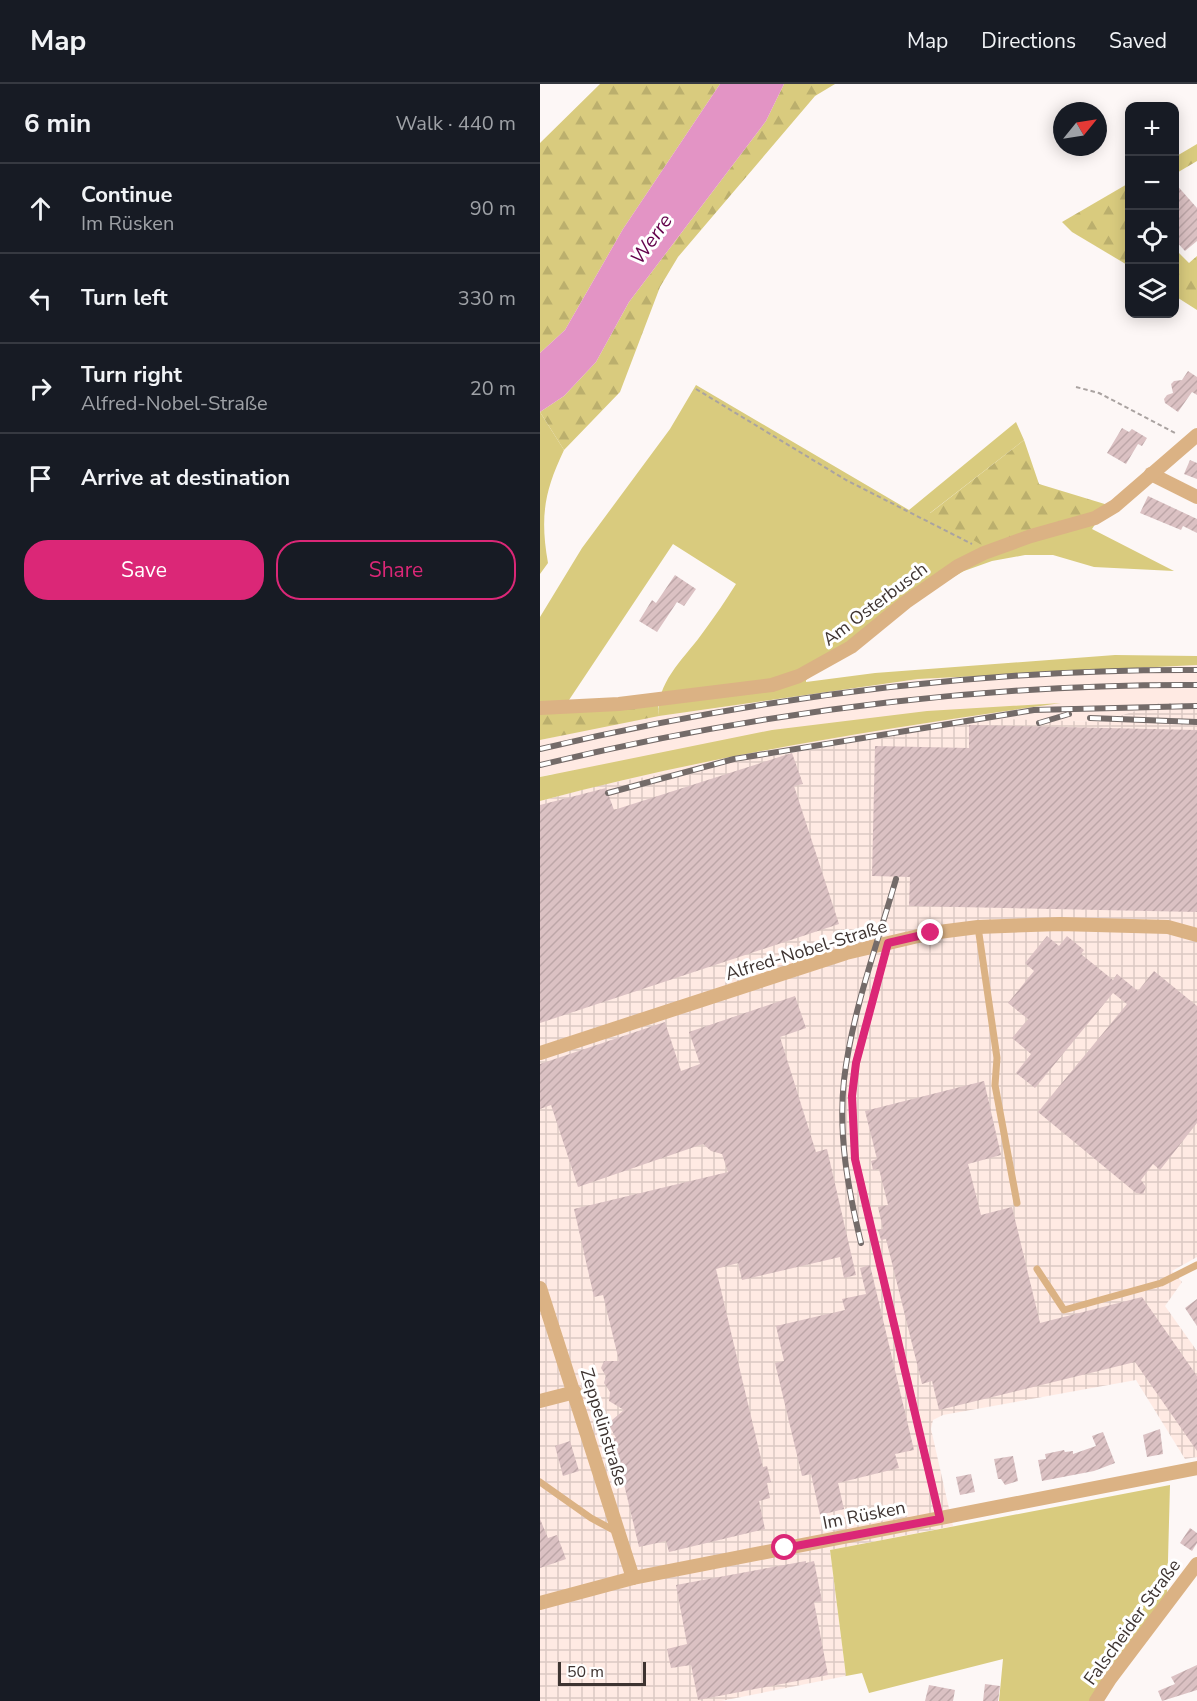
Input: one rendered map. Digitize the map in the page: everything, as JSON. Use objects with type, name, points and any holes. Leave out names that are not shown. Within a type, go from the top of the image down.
[{"type":"street","name":"Am Osterbusch","points":[[540,708],[631,703],[772,685],[799,676],[851,647],[936,579],[984,553],[1031,536],[1095,518],[1115,506],[1194,438]]},
{"type":"street","points":[[1151,474],[1197,496]]},
{"type":"street","name":"Alfred-Nobel-Straße","points":[[540,1053],[846,953],[931,933],[978,927],[1060,924],[1168,927],[1197,934]]},
{"type":"street","name":"Zeppelinstraße","points":[[540,1287],[633,1578]]},
{"type":"street","points":[[540,1401],[574,1392]]},
{"type":"street","name":"Im Rüsken","points":[[540,1604],[633,1578],[1197,1468]]},
{"type":"street","name":"Falscheider Straße","points":[[1096,1701],[1197,1564]]},
{"type":"lane","points":[[978,927],[997,1058],[995,1085],[1006,1157],[1017,1203]]},
{"type":"lane","points":[[888,943],[856,1063],[852,1096],[855,1159],[940,1519]]},
{"type":"lane","points":[[1037,1269],[1064,1310],[1161,1282],[1197,1265]]},
{"type":"lane","points":[[540,1482],[591,1518],[617,1532]]},
{"type":"path","points":[[1076,387],[1099,393],[1194,438]]},
{"type":"path","points":[[696,389],[846,480],[974,545],[984,553]]},
{"type":"shaded area","points":[[1197,665],[1197,703],[1160,703],[1101,722],[999,720],[933,729],[779,754],[619,794],[615,779],[552,774],[540,777],[540,740],[636,719],[918,679]]},
{"type":"shaded area","points":[[1160,703],[1197,703],[1197,1257],[1172,1271],[1182,1282],[1165,1306],[1197,1351],[1197,1457],[1185,1459],[1136,1380],[943,1415],[933,1420],[931,1429],[953,1526],[830,1550],[846,1676],[721,1701],[540,1701],[540,801],[604,784],[934,729],[999,719],[1101,722]]},
{"type":"green space","points":[[600,84],[720,84],[623,229],[565,330],[540,353],[540,143]]},
{"type":"green space","points":[[784,84],[835,84],[815,96],[678,257],[660,287],[620,392],[564,450],[540,412],[564,396],[596,362],[629,302],[766,121]]},
{"type":"green space","points":[[1197,144],[1197,161],[1179,172],[1179,155]]},
{"type":"green space","points":[[1125,185],[1125,264],[1072,232],[1062,222]]},
{"type":"green space","points":[[1179,253],[1189,263],[1197,256],[1197,310],[1179,299]]},
{"type":"green space","points":[[696,385],[909,510],[1016,422],[1024,440],[930,513],[1108,505],[1092,529],[1174,571],[1094,567],[1053,555],[1025,555],[992,561],[964,571],[939,585],[806,682],[875,673],[1115,655],[1197,656],[1197,665],[918,679],[659,716],[662,692],[673,670],[697,641],[736,584],[673,544],[563,709],[540,710],[540,617],[582,548],[670,429]]},
{"type":"green space","points":[[540,412],[564,450],[548,492],[544,532],[548,563],[540,574]]},
{"type":"green space","points":[[1024,440],[1039,484],[1108,505],[1095,513],[985,547],[929,514]]},
{"type":"green space","points":[[658,703],[659,716],[540,740],[540,710]]},
{"type":"green space","points":[[1061,703],[930,722],[734,756],[540,801],[540,777],[772,730],[927,711]]},
{"type":"green space","points":[[1170,1485],[1167,1597],[1094,1701],[999,1701],[1003,1659],[869,1693],[862,1673],[846,1676],[830,1550]]},
{"type":"water","name":"Werre","points":[[720,84],[784,84],[766,121],[629,302],[596,362],[564,396],[540,412],[540,353],[565,330],[623,229]]},
{"type":"building","points":[[1179,188],[1197,208],[1197,241],[1185,251],[1179,244]]},
{"type":"building","points":[[1188,371],[1197,377],[1197,395],[1192,392],[1178,412],[1165,403],[1164,399],[1173,393],[1171,384],[1182,380]]},
{"type":"building","points":[[1122,428],[1129,432],[1132,429],[1147,438],[1142,446],[1138,444],[1126,464],[1107,453]]},
{"type":"building","points":[[1190,460],[1197,463],[1197,479],[1184,474]]},
{"type":"building","points":[[1148,496],[1197,519],[1197,533],[1183,526],[1181,530],[1140,513]]},
{"type":"building","points":[[675,575],[696,589],[684,606],[677,602],[657,632],[639,621],[652,600],[656,603]]},
{"type":"building","points":[[969,725],[1197,730],[1197,912],[909,906],[910,877],[872,876],[875,746],[969,748]]},
{"type":"building","points":[[792,753],[803,784],[794,786],[839,924],[540,1023],[540,805],[606,788],[614,810]]},
{"type":"building","points":[[1047,936],[1059,946],[1067,936],[1084,950],[1081,954],[1113,980],[1117,974],[1138,991],[1154,971],[1197,1006],[1197,1123],[1160,1170],[1153,1164],[1141,1180],[1146,1187],[1143,1194],[1136,1193],[1038,1112],[1127,1004],[1113,993],[1035,1088],[1016,1073],[1031,1054],[1012,1038],[1028,1019],[1008,1003],[1034,971],[1025,963]]},
{"type":"building","points":[[795,996],[806,1028],[780,1037],[816,1152],[827,1149],[856,1275],[844,1278],[840,1257],[742,1280],[738,1263],[716,1269],[763,1467],[767,1466],[771,1482],[767,1483],[770,1498],[759,1501],[765,1529],[669,1552],[666,1541],[639,1547],[613,1438],[616,1438],[610,1427],[612,1420],[624,1410],[609,1401],[610,1392],[604,1383],[606,1376],[601,1368],[604,1361],[619,1361],[603,1295],[594,1297],[574,1209],[728,1172],[722,1154],[711,1151],[703,1144],[578,1187],[551,1105],[540,1109],[540,1064],[665,1022],[681,1071],[700,1064],[689,1032]]},
{"type":"building","points":[[984,1081],[1001,1155],[968,1164],[981,1215],[1012,1207],[1040,1323],[1142,1297],[1197,1376],[1197,1451],[1135,1362],[939,1410],[932,1381],[922,1384],[886,1239],[881,1240],[878,1230],[883,1229],[878,1207],[888,1205],[879,1169],[873,1170],[871,1161],[877,1159],[865,1111]]},
{"type":"building","points":[[870,1265],[914,1450],[895,1454],[899,1468],[838,1483],[844,1509],[820,1515],[811,1474],[802,1476],[775,1363],[784,1361],[776,1326],[845,1310],[842,1299],[866,1294],[860,1268]]},
{"type":"building","points":[[1197,1299],[1197,1326],[1185,1308]]},
{"type":"building","points":[[1160,1429],[1163,1454],[1147,1457],[1143,1435]]},
{"type":"building","points":[[1103,1432],[1115,1463],[1094,1471],[1042,1481],[1038,1460],[1046,1459],[1045,1454],[1064,1450],[1065,1452],[1073,1451],[1073,1454],[1096,1446],[1092,1436]]},
{"type":"building","points":[[570,1441],[579,1471],[563,1476],[555,1446]]},
{"type":"building","points":[[1013,1456],[1018,1481],[1005,1485],[1001,1479],[998,1479],[994,1459]]},
{"type":"building","points":[[971,1474],[975,1492],[960,1495],[956,1477]]},
{"type":"building","points":[[540,1519],[548,1538],[557,1535],[566,1559],[540,1568]]},
{"type":"building","points":[[1190,1528],[1197,1533],[1197,1543],[1192,1551],[1180,1543]]},
{"type":"building","points":[[806,1561],[806,1563],[814,1561],[822,1601],[814,1602],[828,1675],[698,1700],[691,1665],[671,1668],[667,1649],[687,1644],[676,1585]]},
{"type":"building","points":[[1197,1665],[1197,1690],[1162,1701],[1158,1691],[1175,1684],[1171,1677]]},
{"type":"building","points":[[985,1684],[1000,1686],[998,1701],[983,1701]]},
{"type":"building","points":[[929,1685],[955,1690],[953,1701],[925,1701]]},
{"type":"railway","points":[[540,749],[702,715],[866,690],[1031,675],[1197,670]]},
{"type":"railway","points":[[540,765],[702,730],[866,705],[1031,690],[1197,685]]},
{"type":"railway","points":[[608,793],[734,759],[1034,710],[1197,706]]},
{"type":"railway","points":[[1039,723],[1069,714]]},
{"type":"railway","points":[[1090,718],[1197,722]]},
{"type":"railway","points":[[861,1243],[845,1162],[842,1121],[844,1080],[859,1004],[896,879]]},
{"type":"route","points":[[785,1548],[940,1519],[855,1159],[852,1096],[864,1025],[888,943],[931,933]]}]
